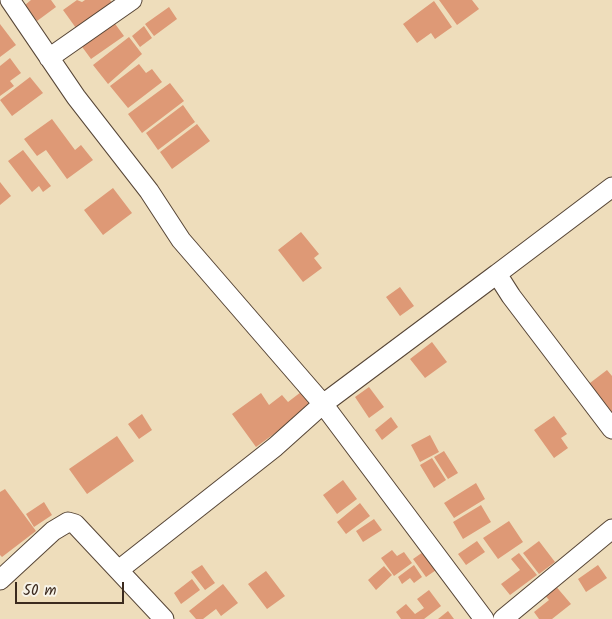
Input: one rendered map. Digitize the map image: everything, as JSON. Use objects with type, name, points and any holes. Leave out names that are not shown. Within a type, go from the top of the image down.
[{"type":"street","points":[[0,8],[10,0],[76,97],[149,191],[181,240],[323,404],[484,619]]},
{"type":"street","points":[[49,58],[132,0]]},
{"type":"street","points":[[120,569],[275,447],[323,404],[612,187]]},
{"type":"street","points":[[497,274],[510,296],[612,429]]},
{"type":"street","points":[[0,580],[53,531],[68,522],[84,530],[164,619]]},
{"type":"street","points":[[503,619],[612,529]]},
{"type":"building","points":[[31,0],[51,0],[56,7],[37,21],[25,5]]},
{"type":"building","points":[[77,0],[82,2],[85,0],[110,0],[117,8],[81,35],[63,10]]},
{"type":"building","points":[[439,0],[472,0],[479,9],[457,25]]},
{"type":"building","points":[[434,1],[452,27],[435,39],[431,33],[417,43],[403,24]]},
{"type":"building","points":[[169,7],[177,19],[154,36],[145,24]]},
{"type":"building","points":[[113,21],[124,36],[91,59],[80,44]]},
{"type":"building","points":[[0,24],[16,45],[0,57]]},
{"type":"building","points":[[144,26],[152,38],[140,47],[132,36]]},
{"type":"building","points":[[129,37],[142,54],[108,84],[93,65]]},
{"type":"building","points":[[10,58],[21,73],[10,81],[14,86],[0,96],[0,66]]},
{"type":"building","points":[[139,64],[146,73],[152,69],[162,82],[128,108],[110,86]]},
{"type":"building","points":[[30,77],[43,93],[12,116],[0,100]]},
{"type":"building","points":[[170,83],[184,101],[142,133],[128,114]]},
{"type":"building","points":[[183,105],[195,122],[158,150],[146,133]]},
{"type":"building","points":[[52,119],[75,150],[81,145],[93,160],[67,179],[46,150],[37,156],[24,139]]},
{"type":"building","points":[[197,124],[210,141],[172,169],[160,152]]},
{"type":"building","points":[[23,150],[51,186],[43,192],[39,186],[32,192],[8,161]]},
{"type":"building","points":[[0,182],[11,196],[0,205]]},
{"type":"building","points":[[113,188],[132,213],[103,235],[84,210]]},
{"type":"building","points":[[301,232],[319,254],[314,258],[322,268],[303,282],[278,250]]},
{"type":"building","points":[[400,287],[414,306],[400,316],[386,297]]},
{"type":"building","points":[[432,342],[447,362],[425,378],[410,359]]},
{"type":"building","points":[[607,370],[612,376],[612,414],[586,386]]},
{"type":"building","points":[[369,387],[384,407],[369,418],[355,397]]},
{"type":"building","points":[[301,392],[311,407],[256,447],[232,414],[261,393],[269,405],[282,395],[288,402]]},
{"type":"building","points":[[142,414],[152,430],[139,439],[128,424]]},
{"type":"building","points":[[554,416],[567,434],[561,438],[568,448],[554,458],[534,430]]},
{"type":"building","points":[[391,417],[398,427],[382,440],[375,430]]},
{"type":"building","points":[[430,435],[439,452],[420,462],[411,445]]},
{"type":"building","points":[[117,436],[134,461],[87,494],[69,469]]},
{"type":"building","points":[[444,451],[458,473],[448,479],[434,457]]},
{"type":"building","points":[[432,458],[446,480],[434,488],[420,465]]},
{"type":"building","points":[[343,480],[357,499],[337,514],[323,495]]},
{"type":"building","points":[[476,483],[485,499],[454,518],[444,503]]},
{"type":"building","points":[[5,489],[36,531],[2,557],[0,555],[0,492]]},
{"type":"building","points":[[44,502],[52,515],[34,527],[26,514]]},
{"type":"building","points":[[360,503],[370,516],[346,534],[337,522]]},
{"type":"building","points":[[481,505],[491,522],[463,539],[453,522]]},
{"type":"building","points":[[374,519],[382,530],[363,542],[356,531]]},
{"type":"building","points":[[509,521],[523,542],[498,559],[483,538]]},
{"type":"building","points":[[477,541],[485,552],[466,565],[458,554]]},
{"type":"building","points":[[539,541],[555,562],[539,574],[523,553]]},
{"type":"building","points":[[392,550],[397,556],[404,552],[412,563],[394,576],[381,558]]},
{"type":"building","points":[[426,550],[439,568],[426,577],[413,559]]},
{"type":"building","points":[[519,553],[537,575],[510,595],[501,584],[520,570],[511,559]]},
{"type":"building","points":[[202,565],[215,583],[205,590],[191,572]]},
{"type":"building","points":[[414,565],[422,577],[414,583],[410,578],[402,584],[398,577]]},
{"type":"building","points":[[598,565],[607,578],[586,592],[578,579]]},
{"type":"building","points":[[384,566],[392,575],[376,590],[368,580]]},
{"type":"building","points":[[266,571],[285,596],[267,609],[248,584]]},
{"type":"building","points":[[192,579],[200,590],[181,604],[174,593]]},
{"type":"building","points":[[223,584],[238,603],[221,616],[216,609],[203,619],[196,619],[189,611]]},
{"type":"building","points":[[554,584],[571,604],[552,619],[539,619],[534,612],[549,600],[543,593]]},
{"type":"building","points":[[429,590],[441,606],[424,619],[401,619],[396,612],[406,604],[415,614],[424,608],[417,599]]},
{"type":"building","points":[[448,611],[454,619],[438,619]]}]
